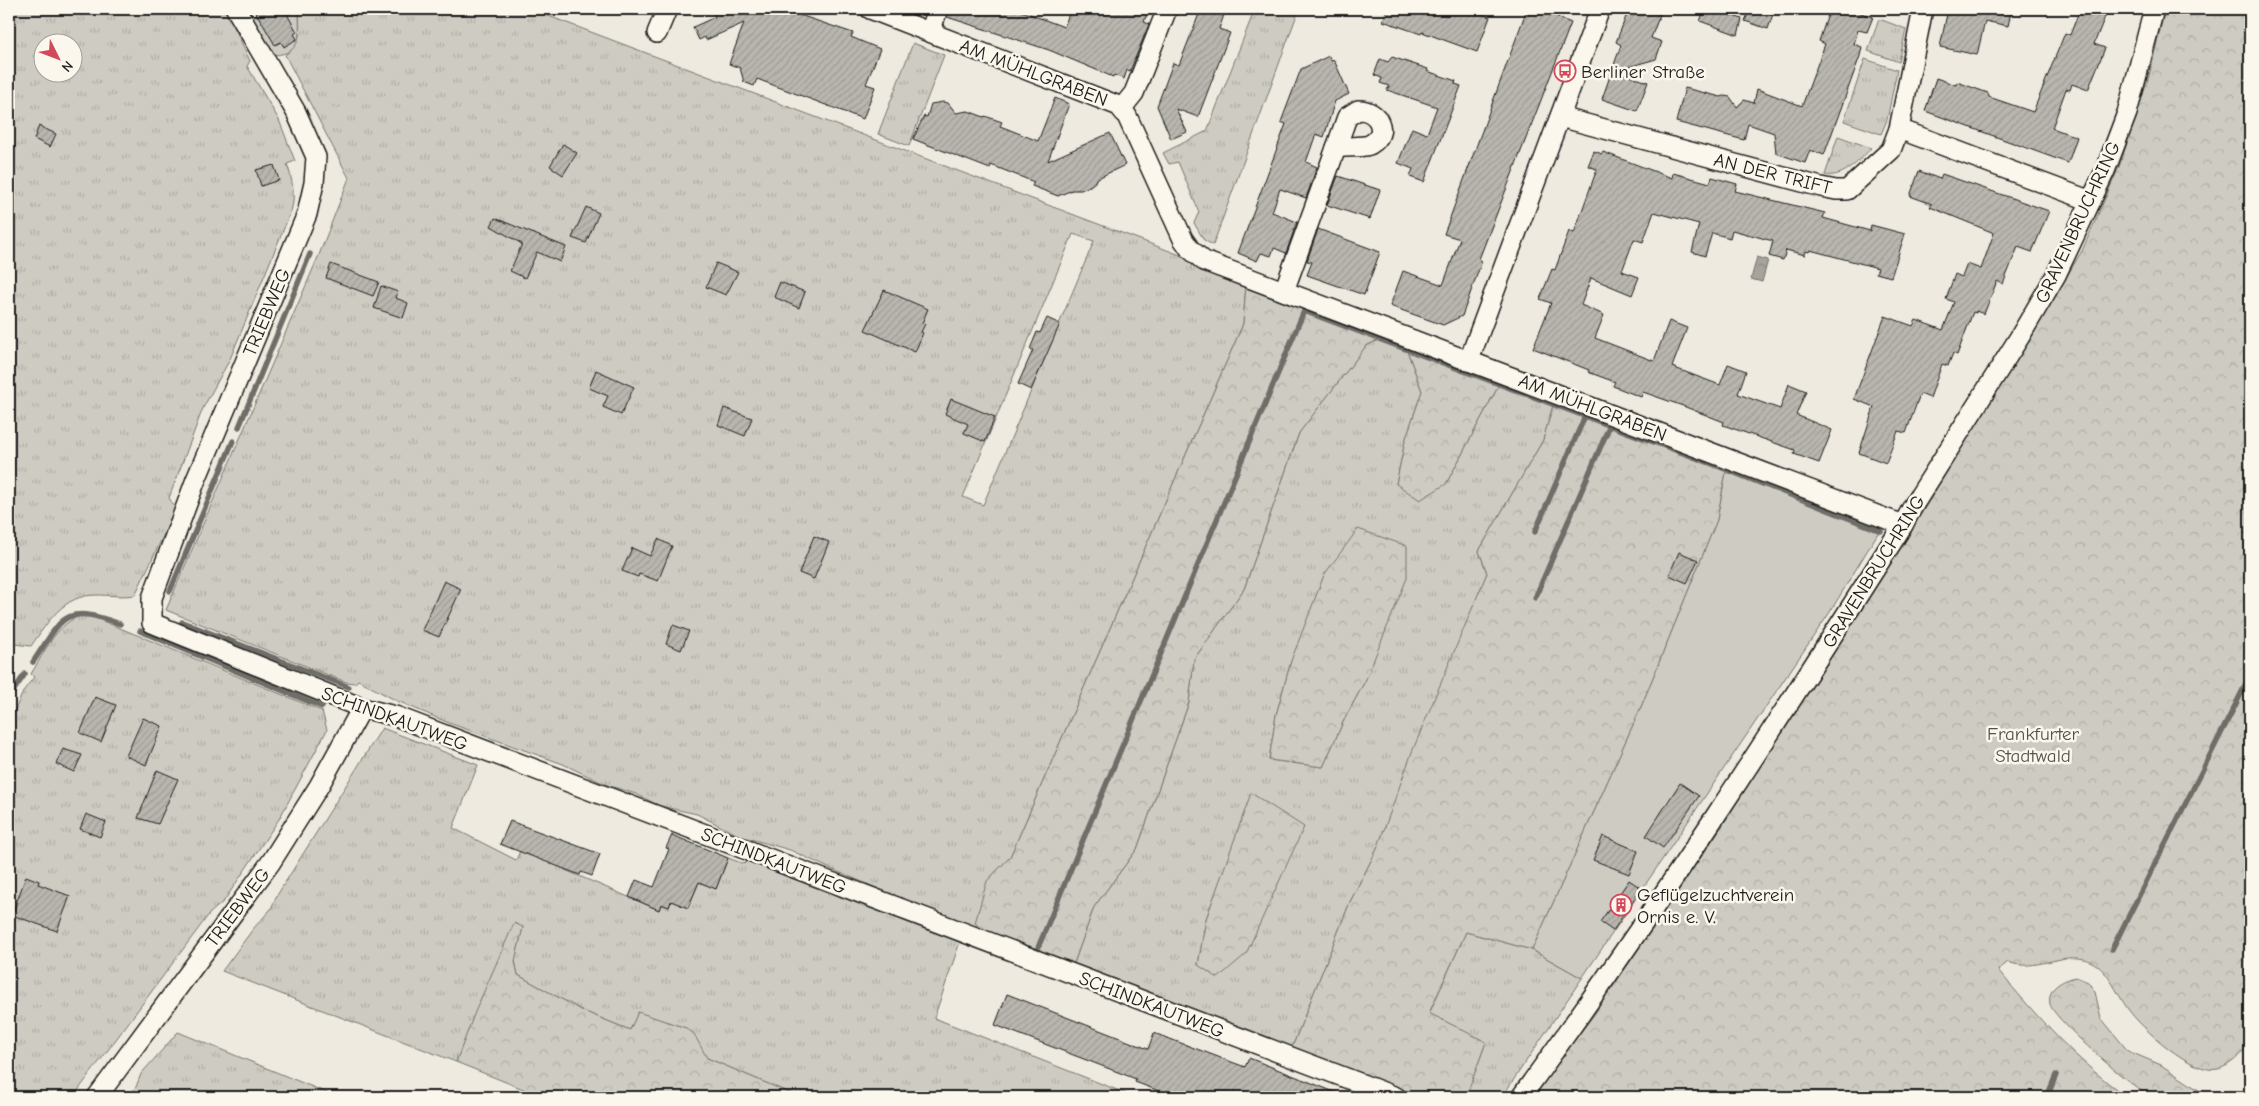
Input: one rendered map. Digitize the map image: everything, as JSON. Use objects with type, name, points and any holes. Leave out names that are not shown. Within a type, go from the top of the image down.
[{"type":"street","name":"TRIEBWEG","points":[[152,623],[152,598],[195,482],[307,214],[314,183],[316,158],[296,112],[236,9]]},
{"type":"street","points":[[658,33],[667,9]]},
{"type":"street","name":"AM MÜHLGRABEN","points":[[870,9],[1107,99],[1122,108],[1183,239],[1190,249],[1204,261],[1903,525]]},
{"type":"street","points":[[930,32],[938,9]]},
{"type":"street","points":[[1122,108],[1134,93],[1167,9]]},
{"type":"street","points":[[1469,360],[1600,9]]},
{"type":"street","name":"AN DER TRIFT","points":[[1560,118],[1836,190],[1847,190],[1886,156],[1899,129],[1924,9]]},
{"type":"street","name":"GRAVENBRUCHRING","points":[[1521,1097],[1680,870],[1781,718],[1903,525],[1912,506],[2019,338],[2056,275],[2105,171],[2127,113],[2154,9]]},
{"type":"street","points":[[1899,129],[2091,201]]},
{"type":"street","points":[[1284,291],[1336,148]]},
{"type":"street","name":"SCHINDKAUTWEG","points":[[152,623],[362,708],[395,716],[1396,1097]]},
{"type":"street","name":"TRIEBWEG","points":[[97,1097],[271,862],[319,786],[362,708]]},
{"type":"green space","points":[[9,9],[226,9],[250,61],[247,66],[279,120],[295,161],[287,164],[293,188],[291,211],[230,359],[203,408],[169,498],[176,509],[135,595],[96,595],[84,596],[74,600],[65,605],[50,619],[31,646],[14,644],[9,652]]},
{"type":"green space","points":[[254,9],[299,9],[298,41],[290,51],[273,55],[252,19],[258,16]]},
{"type":"green space","points":[[299,9],[530,9],[1188,258],[1246,284],[1243,324],[1010,857],[987,881],[986,933],[831,869],[790,850],[740,836],[697,814],[660,806],[636,794],[607,785],[563,764],[449,723],[395,700],[358,680],[355,683],[346,682],[166,610],[319,255],[349,178],[285,55],[298,40],[300,30]],"holes":[[[1073,234],[1094,241],[983,505],[963,497]]]},
{"type":"green space","points":[[1255,9],[1299,9],[1213,245],[1204,240],[1194,223],[1199,212],[1178,162],[1169,164],[1163,153],[1207,131]]},
{"type":"green space","name":"Frankfurter Stadtwald","points":[[2165,9],[2250,9],[2250,1043],[2236,1059],[2218,1069],[2207,1069],[2195,1065],[2168,1048],[2144,1027],[2128,1009],[2106,974],[2094,963],[2077,958],[2028,965],[2008,962],[1998,970],[2028,1005],[2074,1054],[2127,1097],[1531,1097],[1593,1016],[1722,826],[1910,532],[2082,251],[2119,167],[2149,76]]},
{"type":"green space","points":[[1879,19],[1906,29],[1899,62],[1868,51]]},
{"type":"green space","points":[[913,43],[944,55],[909,146],[878,134]]},
{"type":"green space","points":[[1865,59],[1897,70],[1887,120],[1881,134],[1844,121]]},
{"type":"green space","points":[[1838,136],[1871,148],[1851,168],[1839,174],[1825,175]]},
{"type":"green space","points":[[1246,284],[1384,337],[1366,346],[1299,433],[1244,589],[1194,659],[1189,702],[1137,849],[1094,907],[1073,966],[986,933],[975,923],[987,881],[1010,857],[1243,324]]},
{"type":"green space","points":[[1384,337],[1405,345],[1422,391],[1405,441],[1396,484],[1446,484],[1501,381],[1554,402],[1543,440],[1479,551],[1487,573],[1377,849],[1350,902],[1291,1050],[1073,966],[1094,907],[1137,849],[1189,702],[1194,659],[1244,589],[1299,433],[1366,346]],"holes":[[[1291,661],[1366,679],[1343,722],[1323,767],[1269,760],[1276,715]],[[1252,794],[1198,965],[1206,919]]]},
{"type":"green space","points":[[1405,345],[1501,381],[1446,484],[1420,500],[1396,484],[1405,441],[1422,391]]},
{"type":"green space","points":[[1554,402],[1727,467],[1717,520],[1641,707],[1532,950],[1466,932],[1429,1013],[1486,1042],[1466,1097],[1423,1097],[1291,1050],[1350,902],[1377,849],[1412,752],[1487,573],[1479,551],[1543,440]]},
{"type":"green space","points":[[1727,467],[1881,528],[1830,612],[1582,978],[1532,950],[1641,707],[1717,520]]},
{"type":"green space","points":[[1358,529],[1407,546],[1407,578],[1366,679],[1343,722],[1323,767],[1269,760],[1276,715],[1291,661],[1324,575]]},
{"type":"green space","points":[[85,615],[322,711],[327,730],[279,819],[224,901],[210,913],[73,1097],[9,1097],[9,723],[24,690],[34,677],[31,674],[53,638],[67,623]]},
{"type":"green space","points":[[382,728],[478,765],[453,828],[516,860],[520,851],[566,868],[565,870],[659,910],[661,904],[669,907],[671,901],[688,908],[699,882],[716,889],[728,858],[744,864],[750,858],[961,939],[934,1018],[1135,1097],[799,1097],[707,1058],[686,1028],[638,1013],[630,1030],[583,1011],[518,975],[515,961],[523,927],[482,996],[456,1062],[222,971],[253,929],[271,909],[276,897]]},
{"type":"green space","points":[[1251,793],[1304,827],[1246,954],[1218,978],[1198,965],[1206,919]]},
{"type":"green space","points":[[514,923],[523,927],[515,961],[518,975],[583,1011],[630,1030],[638,1012],[686,1028],[694,1034],[707,1058],[799,1097],[543,1097],[456,1062],[475,1012]]},
{"type":"green space","points":[[1466,932],[1532,950],[1582,978],[1502,1097],[1466,1097],[1486,1042],[1429,1014]]},
{"type":"green space","points":[[2076,977],[2088,982],[2095,992],[2101,1018],[2128,1051],[2161,1065],[2203,1093],[2214,1097],[2173,1099],[2152,1097],[2143,1092],[2096,1054],[2065,1024],[2054,1012],[2050,1004],[2053,989],[2061,982]]},
{"type":"green space","points":[[178,1032],[337,1097],[128,1097],[136,1087],[141,1074]]},
{"type":"water","points":[[1757,257],[1768,260],[1762,282],[1751,279]]},
{"type":"building","points":[[254,9],[292,9],[288,16],[297,32],[294,34],[297,39],[284,47],[281,42],[275,45]]},
{"type":"building","points":[[711,9],[782,9],[853,33],[851,37],[880,49],[866,84],[875,87],[863,119],[757,79],[754,86],[744,82],[740,68],[729,64],[744,23],[706,40],[705,37],[699,40],[693,27],[715,17]]},
{"type":"building","points":[[949,9],[1016,9],[1064,27],[1071,9],[1149,9],[1144,22],[1149,24],[1130,71],[1127,70],[1124,79],[1114,75],[1113,77],[1049,50],[947,17]]},
{"type":"building","points":[[1201,9],[1226,9],[1219,29],[1230,33],[1198,117],[1176,109],[1187,132],[1171,139],[1157,106],[1173,63],[1179,65]]},
{"type":"building","points":[[1387,9],[1467,9],[1490,17],[1477,52],[1422,32],[1421,34],[1383,21]]},
{"type":"building","points":[[1527,9],[1535,9],[1549,14],[1555,12],[1559,18],[1571,23],[1479,259],[1482,261],[1462,316],[1443,325],[1390,306],[1403,271],[1443,285],[1460,239],[1444,234]]},
{"type":"building","points":[[1629,9],[1662,9],[1651,38],[1662,42],[1656,59],[1614,71],[1648,82],[1637,111],[1602,99],[1621,45],[1616,42]]},
{"type":"building","points":[[1705,9],[1714,9],[1742,19],[1738,35],[1700,21]]},
{"type":"building","points":[[1750,9],[1760,9],[1773,14],[1768,29],[1745,21]]},
{"type":"building","points":[[1830,9],[1849,9],[1873,17],[1867,32],[1858,30],[1854,44],[1862,47],[1860,56],[1824,155],[1810,150],[1805,163],[1776,153],[1774,133],[1748,124],[1744,140],[1676,122],[1685,88],[1721,97],[1730,97],[1737,107],[1744,100],[1754,103],[1757,89],[1802,106],[1825,44],[1819,41]]},
{"type":"building","points":[[1948,9],[1996,9],[2011,12],[2008,26],[1985,21],[1977,55],[1940,47]]},
{"type":"building","points":[[2080,9],[2108,9],[2094,44],[2105,48],[2088,90],[2072,84],[2070,90],[2066,89],[2052,128],[2077,137],[2068,163],[1925,111],[1936,78],[1956,85],[1957,82],[1988,93],[1989,97],[2033,112],[2065,33],[2070,35]]},
{"type":"building","points":[[1329,56],[1331,61],[1334,60],[1349,94],[1335,101],[1324,137],[1316,134],[1306,162],[1317,167],[1306,198],[1280,189],[1272,212],[1297,222],[1286,253],[1274,248],[1271,256],[1261,253],[1257,261],[1238,253],[1286,124],[1281,122],[1301,69]]},
{"type":"building","points":[[1392,57],[1428,69],[1427,71],[1456,81],[1455,84],[1461,86],[1424,182],[1410,177],[1413,169],[1398,163],[1412,128],[1427,134],[1437,107],[1387,90],[1389,86],[1380,83],[1382,78],[1374,75],[1380,59],[1388,62]]},
{"type":"building","points":[[1055,98],[1069,104],[1048,161],[1110,133],[1125,165],[1096,179],[1090,186],[1081,190],[1072,190],[1058,196],[1032,186],[1034,182],[991,165],[990,169],[913,139],[924,116],[927,117],[931,104],[943,102],[948,103],[956,113],[968,111],[985,116],[1002,122],[1000,126],[1038,141]]},
{"type":"building","points":[[39,126],[56,134],[50,147],[34,139]]},
{"type":"building","points":[[563,144],[577,153],[563,175],[550,166]]},
{"type":"building","points":[[1594,151],[1602,154],[1603,152],[1672,178],[1673,173],[1710,183],[1712,177],[1737,184],[1735,191],[1825,213],[1823,218],[1870,231],[1871,225],[1905,234],[1891,277],[1876,273],[1878,268],[1810,250],[1809,252],[1806,251],[1805,255],[1786,250],[1783,260],[1769,256],[1773,241],[1732,230],[1730,238],[1712,233],[1705,256],[1692,252],[1699,224],[1654,212],[1643,242],[1634,239],[1622,271],[1639,277],[1632,295],[1591,278],[1581,305],[1604,315],[1595,338],[1654,361],[1669,321],[1687,328],[1672,367],[1720,385],[1728,364],[1746,371],[1738,394],[1780,409],[1789,384],[1806,391],[1796,415],[1832,430],[1819,463],[1794,454],[1795,450],[1723,425],[1724,422],[1683,406],[1643,392],[1641,397],[1613,386],[1615,382],[1533,348],[1551,303],[1540,299],[1552,269],[1555,270],[1569,231],[1574,233],[1597,169],[1588,166]]},
{"type":"building","points":[[274,165],[279,180],[261,186],[256,170]]},
{"type":"building","points":[[1919,171],[1940,179],[1942,174],[2049,211],[2032,252],[2018,247],[2003,284],[1997,281],[1984,314],[1976,311],[1976,313],[1973,312],[1957,355],[1953,353],[1948,366],[1942,364],[1930,398],[1920,394],[1906,433],[1898,431],[1886,463],[1859,453],[1874,407],[1854,399],[1885,316],[1913,326],[1916,320],[1943,330],[1954,302],[1946,299],[1955,274],[1962,277],[1967,264],[1981,269],[1994,233],[1930,207],[1932,204],[1910,196]]},
{"type":"building","points":[[1338,176],[1380,190],[1370,219],[1327,205]]},
{"type":"building","points":[[586,207],[599,213],[586,243],[572,238]]},
{"type":"building","points":[[495,218],[566,247],[560,262],[537,252],[525,278],[510,271],[522,244],[491,226]]},
{"type":"building","points":[[1318,229],[1380,252],[1364,295],[1307,275],[1312,262],[1307,261]]},
{"type":"building","points":[[716,263],[738,272],[726,295],[706,287]]},
{"type":"building","points":[[331,264],[379,282],[373,296],[326,278]]},
{"type":"building","points":[[780,282],[805,292],[799,308],[774,297]]},
{"type":"building","points":[[381,286],[398,292],[396,298],[408,303],[403,318],[374,308]]},
{"type":"building","points":[[884,290],[928,309],[922,323],[925,324],[921,332],[923,333],[915,352],[865,330]]},
{"type":"building","points":[[1047,318],[1060,324],[1031,390],[1018,384],[1033,350],[1030,349],[1037,332],[1040,333]]},
{"type":"building","points":[[596,370],[634,387],[621,415],[603,407],[608,396],[589,388]]},
{"type":"building","points":[[951,399],[995,417],[985,442],[964,433],[968,424],[945,414]]},
{"type":"building","points":[[724,408],[752,418],[745,436],[718,425]]},
{"type":"building","points":[[814,536],[829,542],[814,579],[799,573]]},
{"type":"building","points":[[658,539],[672,546],[658,581],[639,574],[638,577],[622,571],[632,548],[650,556]]},
{"type":"building","points":[[1679,552],[1698,560],[1687,583],[1669,575]]},
{"type":"building","points":[[444,581],[461,589],[439,637],[422,630]]},
{"type":"building","points":[[673,625],[689,631],[681,650],[666,644]]},
{"type":"building","points":[[95,697],[116,705],[101,742],[80,733]]},
{"type":"building","points":[[143,718],[162,726],[146,765],[126,756]]},
{"type":"building","points":[[63,749],[82,755],[74,772],[56,764]]},
{"type":"building","points":[[157,770],[178,779],[158,824],[138,818]]},
{"type":"building","points":[[1680,783],[1699,796],[1663,848],[1646,836]]},
{"type":"building","points":[[86,814],[106,822],[100,837],[80,829]]},
{"type":"building","points":[[510,821],[600,854],[592,876],[581,872],[580,875],[500,844]]},
{"type":"building","points":[[672,835],[728,858],[716,889],[699,882],[688,908],[671,901],[669,907],[661,904],[659,910],[629,897],[636,880],[654,887],[669,849],[666,848]]},
{"type":"building","points":[[1603,836],[1638,851],[1629,874],[1593,860]]},
{"type":"building","points":[[26,876],[39,881],[38,884],[70,896],[57,931],[12,915]]},
{"type":"building","name":"Geflügelzuchtverein Ornis e. V.","points":[[1629,880],[1641,888],[1613,931],[1600,922]]},
{"type":"building","points":[[1007,994],[1148,1049],[1154,1033],[1245,1067],[1249,1058],[1347,1097],[1175,1097],[1135,1082],[1136,1079],[995,1025]]},
{"type":"waterway","points":[[239,427],[310,254]]},
{"type":"waterway","points":[[1037,950],[1304,311],[1715,465],[1881,531]]},
{"type":"waterway","points":[[1535,532],[1585,416]]},
{"type":"waterway","points":[[1535,598],[1610,425]]},
{"type":"waterway","points":[[170,591],[233,441]]},
{"type":"waterway","points":[[33,662],[51,634],[66,618],[75,615],[87,615],[120,624]]},
{"type":"waterway","points":[[182,622],[349,687]]},
{"type":"waterway","points":[[140,631],[322,707]]},
{"type":"waterway","points":[[9,697],[25,674]]},
{"type":"waterway","points":[[2112,949],[2250,676]]},
{"type":"waterway","points":[[2047,1097],[2056,1075]]},
{"type":"place","name":"Berliner Straße","points":[[1565,71]]},
{"type":"place","name":"Geflügelzuchtverein Ornis e. V.","points":[[1621,905]]}]
